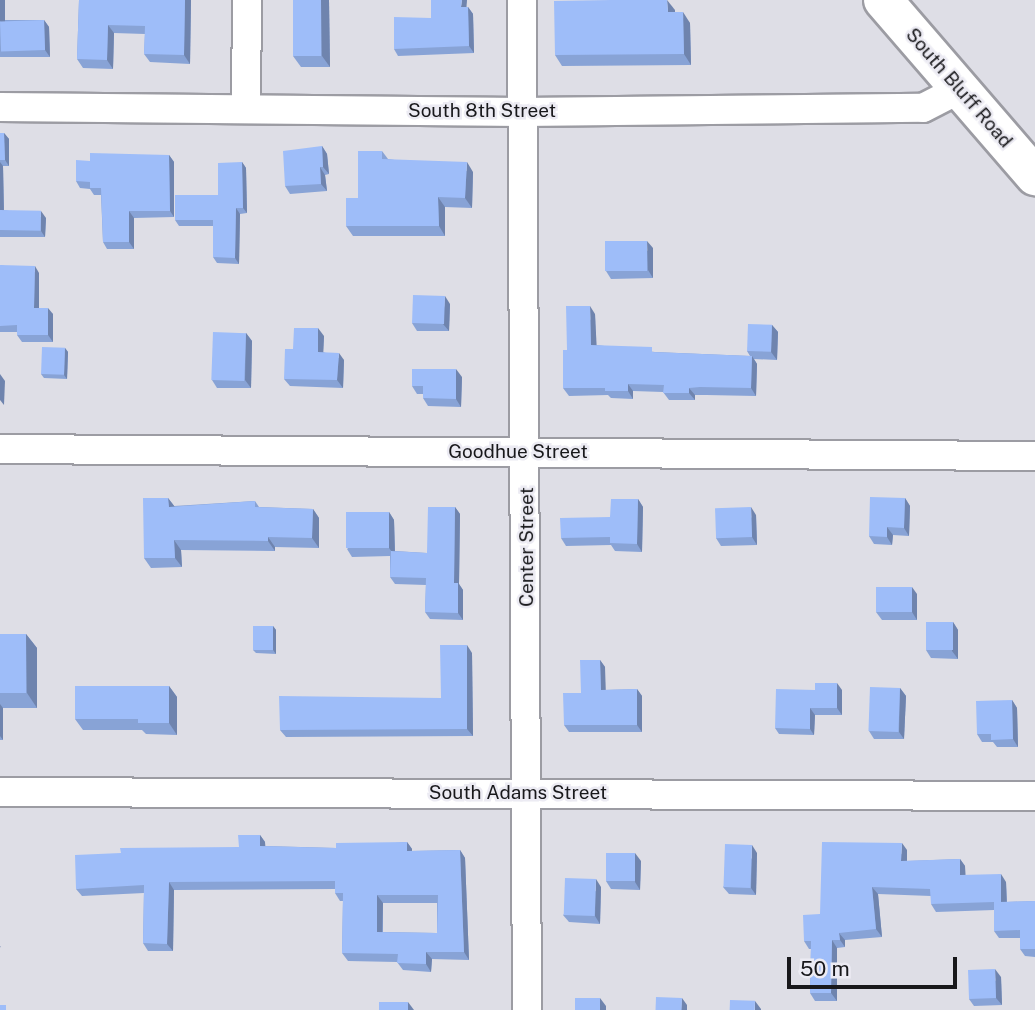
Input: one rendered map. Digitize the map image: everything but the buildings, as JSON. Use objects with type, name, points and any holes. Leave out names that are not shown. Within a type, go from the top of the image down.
[{"type":"street","points":[[246,109],[247,0]]},
{"type":"street","name":"Center Street","points":[[522,0],[527,1010]]},
{"type":"street","name":"South Bluff Road","points":[[883,0],[1035,176]]},
{"type":"street","name":"South 8th Street","points":[[0,107],[522,112],[923,108],[960,89]]},
{"type":"street","name":"Goodhue Street","points":[[0,449],[1035,456]]},
{"type":"street","name":"South Adams Street","points":[[0,792],[1035,796]]}]
